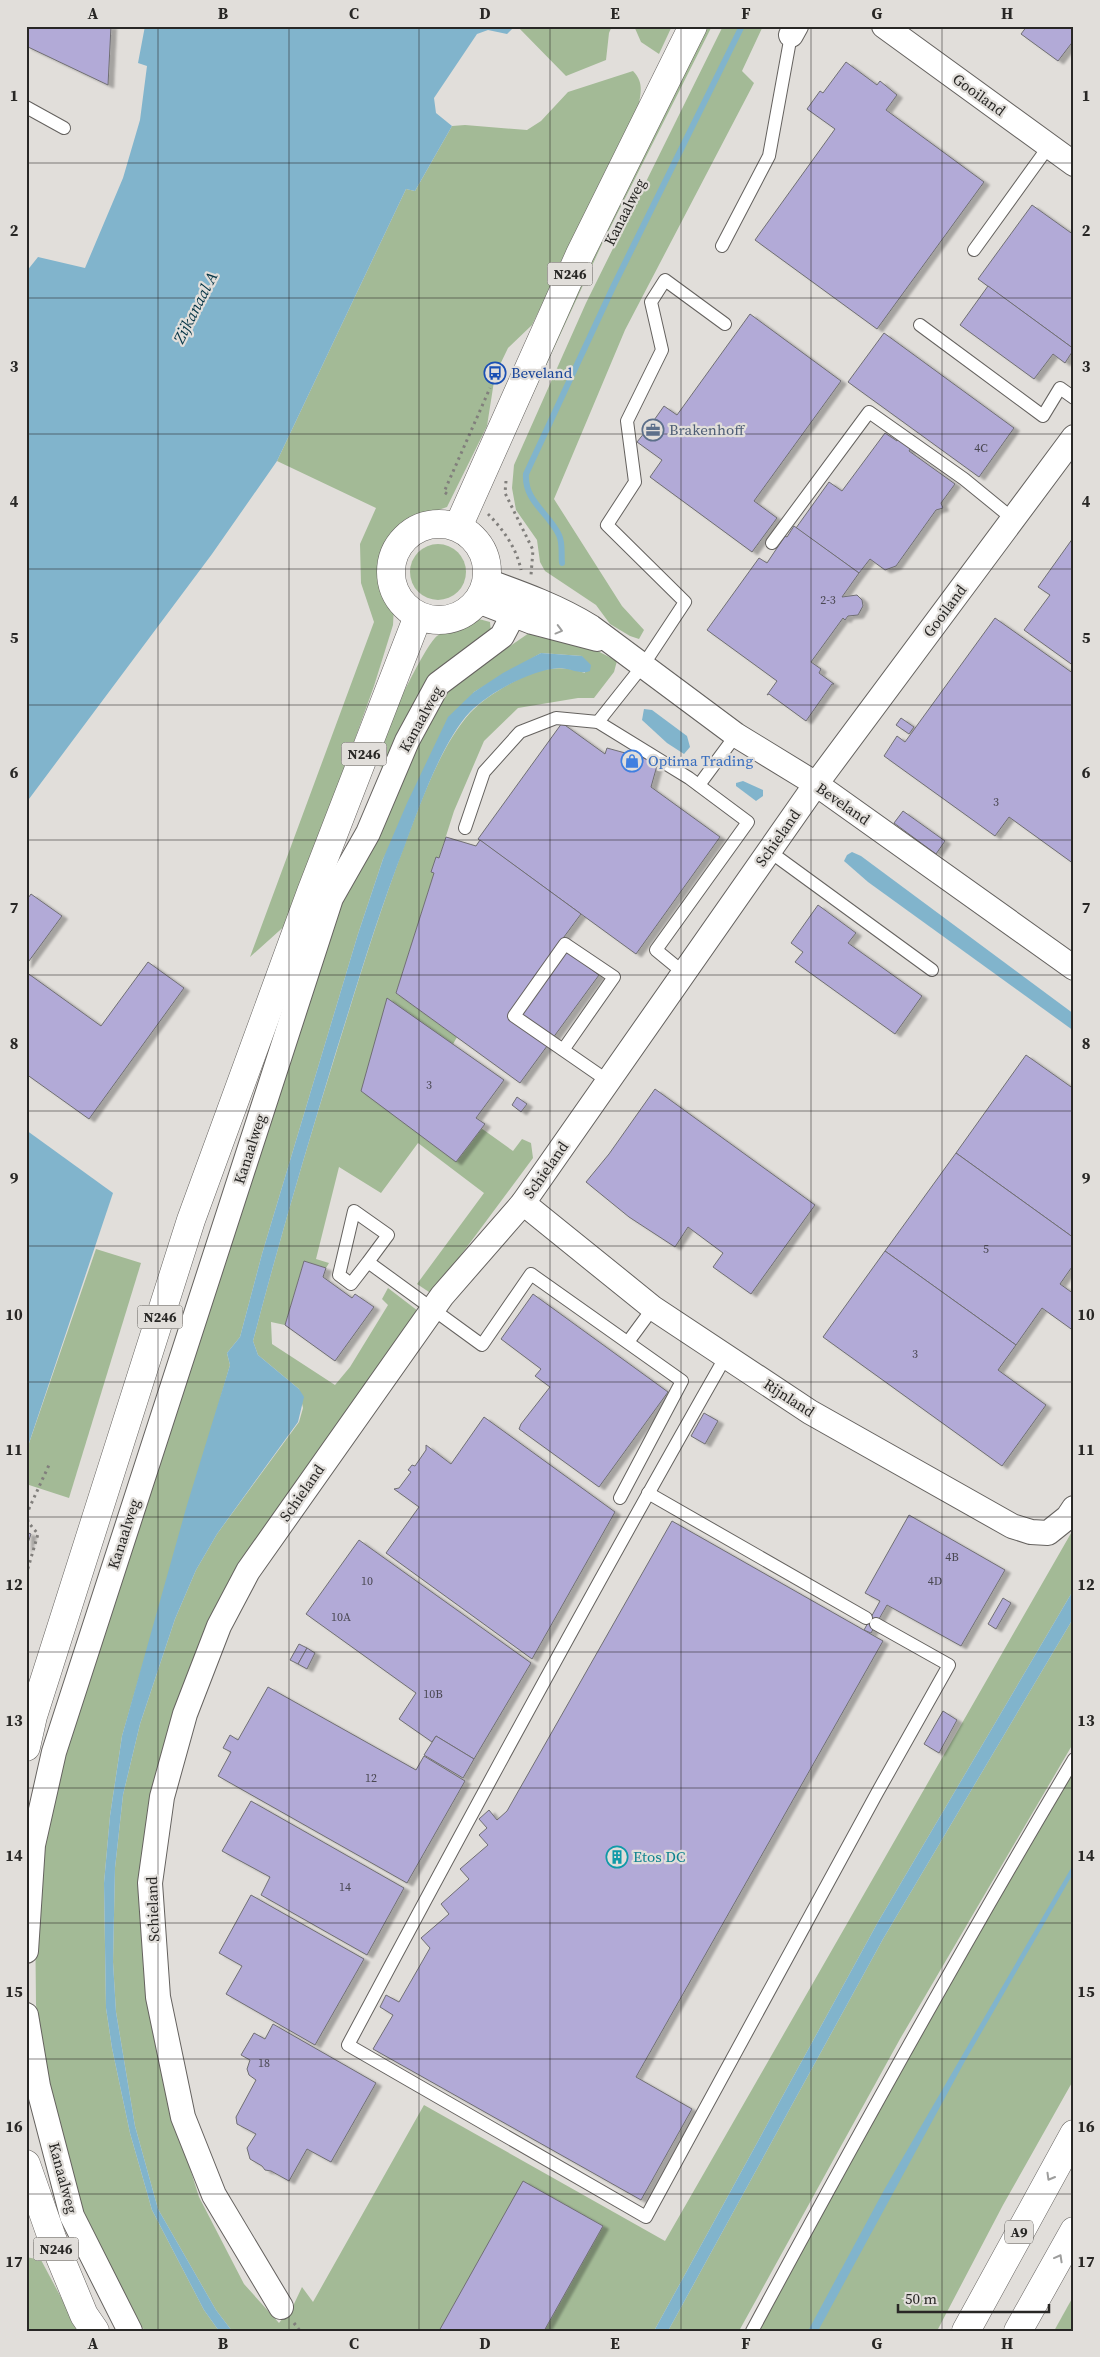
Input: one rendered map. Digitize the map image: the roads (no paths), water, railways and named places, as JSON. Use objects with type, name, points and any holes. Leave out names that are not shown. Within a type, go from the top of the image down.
[{"type":"main road","name":"Kanaalweg","points":[[458,527],[580,254],[694,26]]},
{"type":"main road","points":[[433,524],[458,527],[472,536],[482,549],[487,565],[482,591],[466,613],[450,619],[434,620],[418,616],[398,600],[390,577],[394,552],[410,532],[433,524]]},
{"type":"main road","name":"Kanaalweg","points":[[26,1747],[33,1716],[191,1220],[311,892],[418,616]]},
{"type":"main road","name":"A9","points":[[966,2331],[1074,2134]]},
{"type":"main road","name":"Kanaalweg","points":[[26,2164],[52,2238],[84,2315],[94,2331]]},
{"type":"main road","points":[[1018,2331],[1074,2230]]},
{"type":"street","name":"Gooiland","points":[[884,26],[1074,164]]},
{"type":"street","name":"Gooiland","points":[[816,784],[1074,437]]},
{"type":"street","name":"Beveland","points":[[482,591],[518,605],[573,616],[644,664],[736,735],[816,784],[1074,968]]},
{"type":"street","name":"Kanaalweg","points":[[26,1951],[33,1844],[54,1752],[331,898],[368,834],[406,741],[438,684],[502,636],[518,605]]},
{"type":"street","name":"Schieland","points":[[281,2307],[214,2195],[183,2117],[158,1997],[150,1883],[162,1797],[184,1714],[219,1626],[248,1571],[432,1309],[523,1203],[816,784]]},
{"type":"street","name":"Rijnland","points":[[523,1203],[653,1308],[810,1412],[1012,1526],[1031,1532],[1048,1533],[1068,1517],[1074,1508]]},
{"type":"street","points":[[33,1716],[62,1727]]},
{"type":"street","name":"Kanaalweg","points":[[26,2015],[38,2086],[72,2216],[130,2331]]},
{"type":"street","points":[[52,2238],[78,2228]]},
{"type":"lane","points":[[722,246],[769,156],[794,31]]},
{"type":"lane","points":[[26,107],[64,128]]},
{"type":"lane","points":[[974,250],[1050,146]]},
{"type":"lane","points":[[598,722],[644,664],[685,602],[607,525],[635,482],[627,421],[662,350],[651,302],[665,280],[725,324]]},
{"type":"lane","points":[[920,325],[1043,416],[1060,388],[1074,398]]},
{"type":"lane","points":[[772,543],[869,412],[964,479],[1013,519]]},
{"type":"lane","points":[[465,828],[484,772],[520,732],[556,718],[598,722],[698,785],[748,822],[656,950],[684,973]]},
{"type":"lane","points":[[698,785],[736,735]]},
{"type":"lane","points":[[769,851],[932,970]]},
{"type":"lane","points":[[563,1050],[614,976],[565,944],[514,1016],[563,1050],[608,1081]]},
{"type":"lane","points":[[354,1211],[388,1235],[368,1262],[351,1284],[339,1275],[354,1211]]},
{"type":"lane","points":[[368,1262],[482,1345],[531,1274],[682,1381],[620,1498]]},
{"type":"lane","points":[[628,1342],[653,1308]]},
{"type":"lane","points":[[648,1493],[949,1665],[867,1810],[646,2217],[348,2045],[443,1865],[648,1493],[726,1356]]},
{"type":"lane","points":[[752,2331],[886,2084],[977,1922],[1074,1759]]},
{"type":"water","name":"Zijkanaal A","points":[[145,26],[515,26],[507,34],[488,30],[477,34],[434,98],[436,113],[452,126],[415,191],[406,189],[277,461],[212,554],[26,803],[26,272],[38,257],[85,268],[123,178],[140,120],[147,66],[138,63]]},
{"type":"water","points":[[541,653],[582,656],[591,665],[590,671],[583,672],[559,668],[536,673],[512,683],[488,697],[470,712],[450,739],[441,756],[395,871],[324,1091],[282,1233],[253,1341],[258,1355],[299,1389],[304,1397],[298,1422],[217,1534],[196,1570],[175,1619],[140,1724],[123,1795],[115,1868],[113,1962],[116,2012],[135,2126],[158,2209],[216,2310],[232,2331],[219,2331],[204,2310],[152,2210],[130,2133],[112,2048],[106,2008],[104,1883],[110,1816],[122,1736],[187,1505],[230,1365],[227,1353],[240,1337],[262,1254],[358,934],[383,859],[448,717],[474,692],[503,673]]},
{"type":"water","points":[[644,709],[652,710],[687,736],[690,747],[684,754],[667,743],[642,720]]},
{"type":"water","points":[[743,781],[763,790],[763,796],[756,801],[736,786],[736,783]]},
{"type":"water","points":[[852,852],[861,856],[1074,1014],[1074,1031],[868,882],[844,861],[847,855]]},
{"type":"water","points":[[26,1130],[113,1193],[26,1452]]},
{"type":"water","points":[[1074,1589],[1074,1617],[883,1939],[668,2331],[654,2331],[878,1922]]},
{"type":"water","points":[[1074,1863],[1074,1872],[965,2061],[818,2331],[808,2331],[884,2190]]},
{"type":"waterway","points":[[562,563],[559,535],[529,492],[526,474],[614,285],[742,26]]},
{"type":"place","name":"Beveland","points":[[495,373]]},
{"type":"place","name":"Brakenhoff","points":[[653,430]]},
{"type":"place","name":"Optima Trading","points":[[632,761]]},
{"type":"place","name":"Etos DC","points":[[617,1857]]}]
